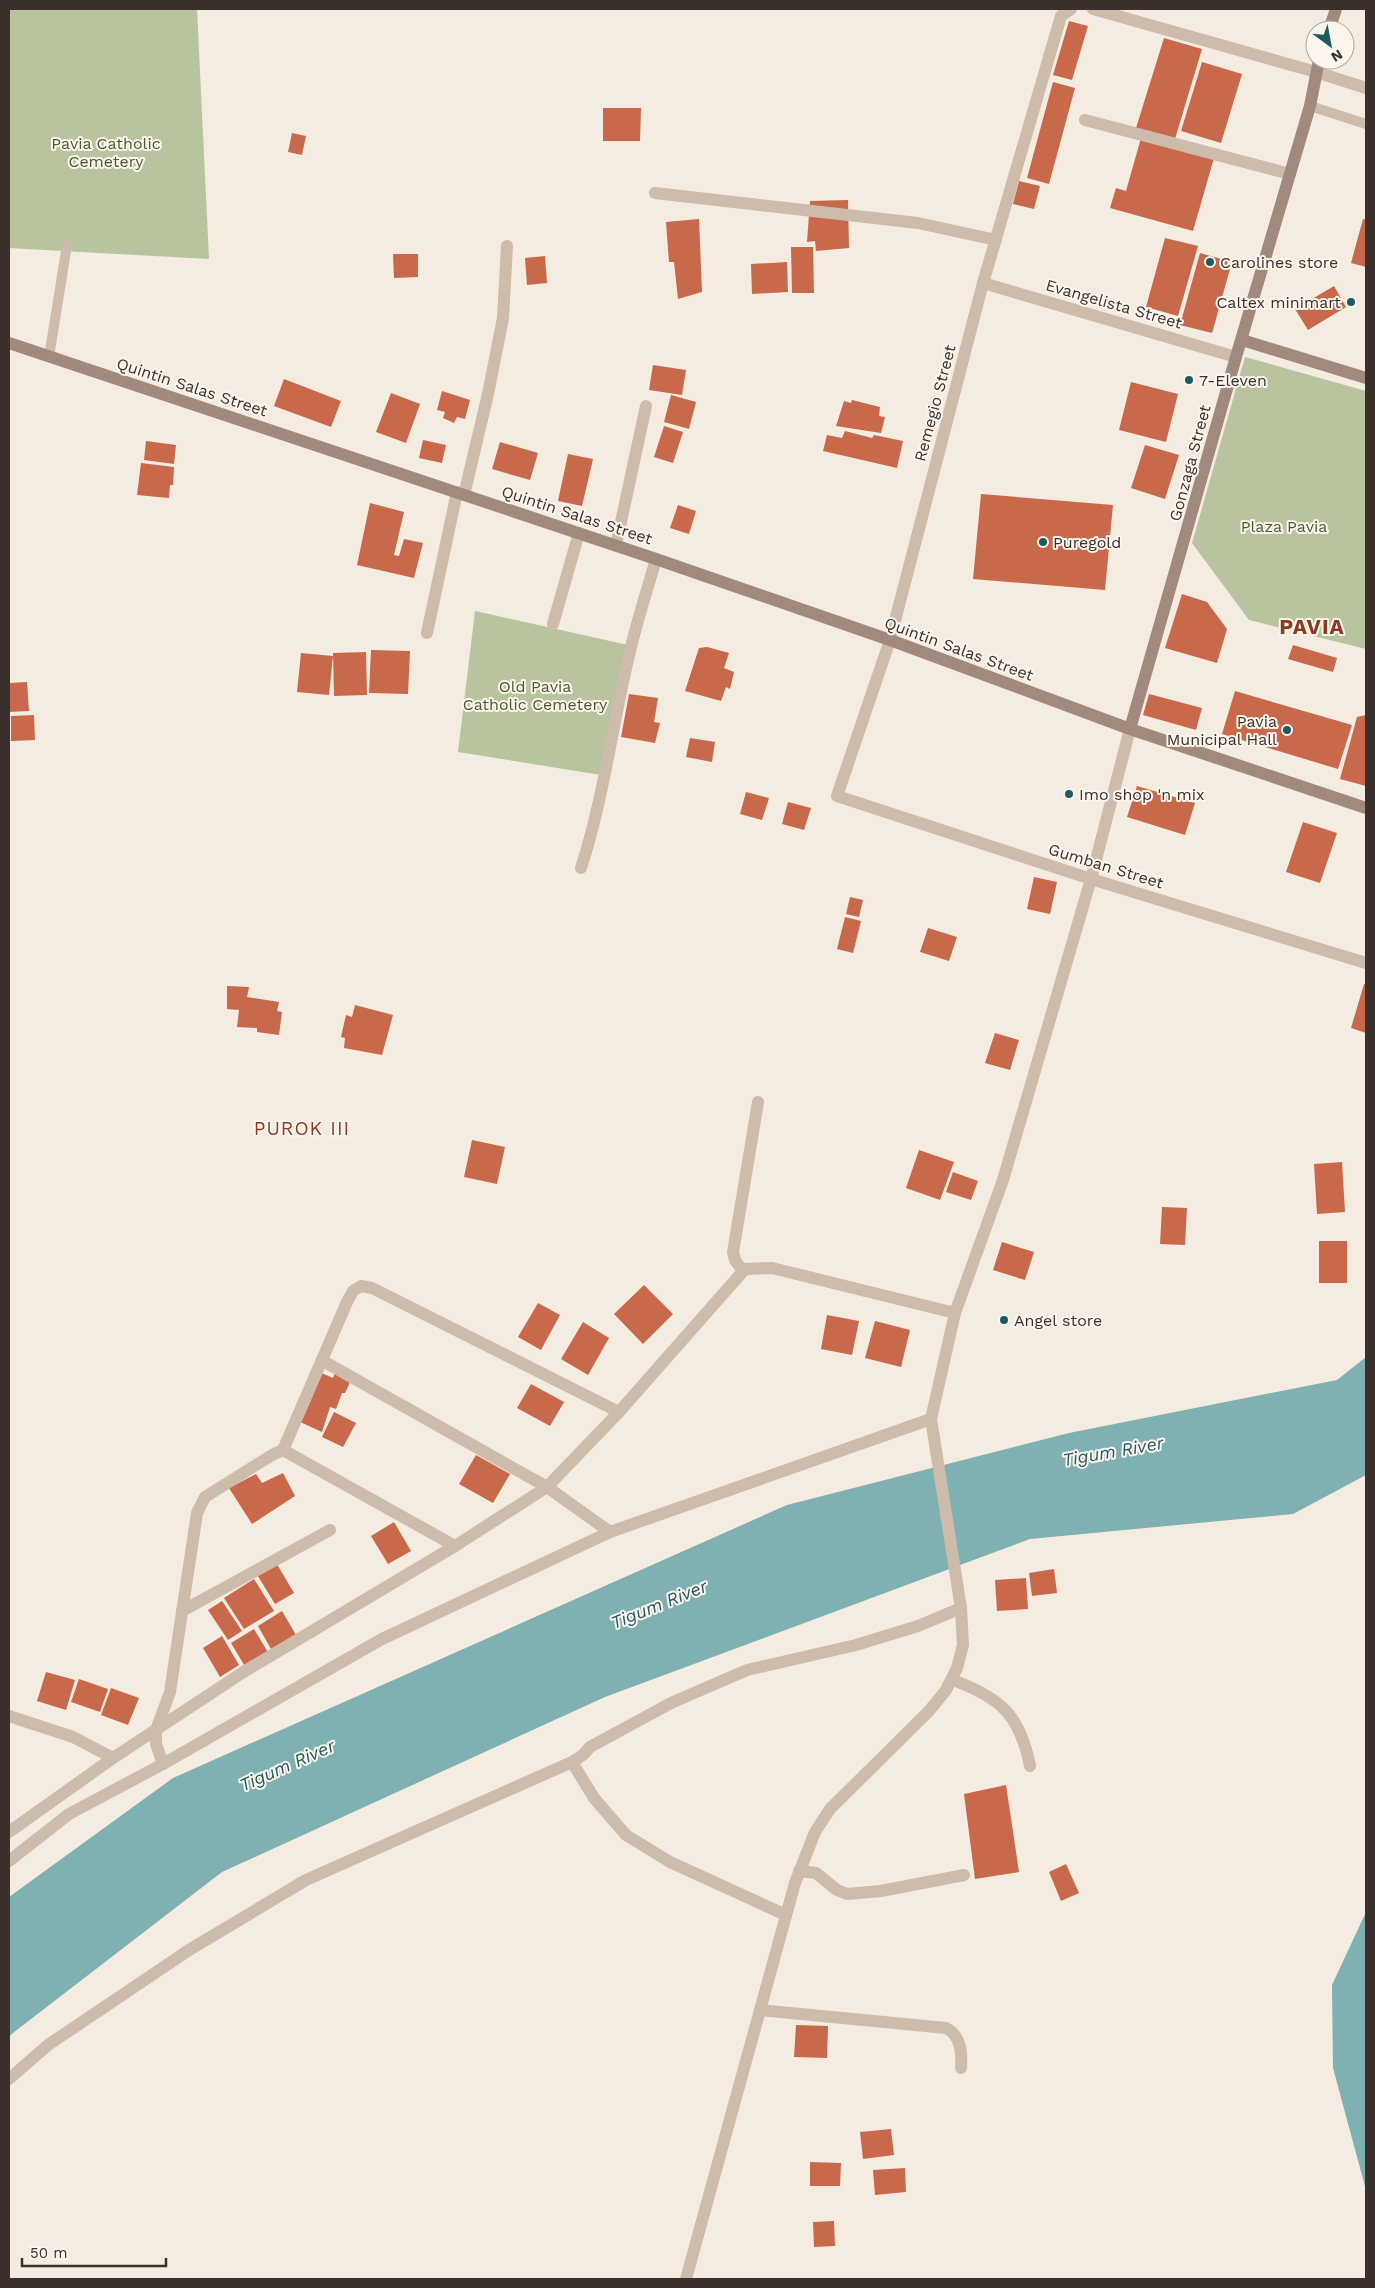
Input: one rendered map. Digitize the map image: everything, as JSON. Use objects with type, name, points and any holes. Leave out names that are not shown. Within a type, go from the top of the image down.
[{"type":"main road","name":"Gonzaga Street","points":[[1130,729],[1310,106],[1316,70]]},
{"type":"main road","points":[[1242,340],[1366,378]]},
{"type":"main road","name":"Quintin Salas Street","points":[[9,343],[656,558],[890,640],[1130,729],[1366,808]]},
{"type":"street","points":[[1093,9],[1305,63]]},
{"type":"street","name":"Remegio Street","points":[[837,796],[890,640],[983,283],[1066,12]]},
{"type":"street","points":[[1326,70],[1366,88]]},
{"type":"street","points":[[1085,120],[1290,174]]},
{"type":"street","points":[[656,193],[918,223],[996,240]]},
{"type":"street","points":[[427,633],[460,494],[488,394],[503,318],[507,246]]},
{"type":"street","name":"Evangelista Street","points":[[983,283],[1236,357]]},
{"type":"street","points":[[616,545],[646,406]]},
{"type":"street","points":[[553,624],[579,533]]},
{"type":"street","points":[[581,868],[593,832],[606,777],[631,644],[656,558]]},
{"type":"street","points":[[686,2279],[786,1915],[799,1871],[815,1832],[830,1809],[929,1711],[953,1680],[964,1644],[961,1608],[930,1419],[955,1313],[1003,1180],[1090,879],[1130,729]]},
{"type":"street","name":"Gumban Street","points":[[837,796],[1090,879],[1366,962]]},
{"type":"street","points":[[742,1271],[735,1260],[733,1252],[758,1102]]},
{"type":"street","points":[[9,1832],[113,1758],[245,1671],[455,1546],[547,1486],[619,1412],[745,1269],[757,1267],[772,1268],[955,1313]]},
{"type":"street","points":[[163,1764],[156,1744],[156,1730],[170,1692],[200,1504],[204,1497],[283,1450],[353,1291],[361,1286],[372,1288],[619,1412]]},
{"type":"street","points":[[323,1361],[547,1486],[610,1532]]},
{"type":"street","points":[[9,1861],[69,1814],[163,1764],[382,1639],[610,1532],[930,1419]]},
{"type":"street","points":[[283,1450],[455,1546]]},
{"type":"street","points":[[182,1611],[330,1530]]},
{"type":"street","points":[[9,2079],[48,2045],[188,1950],[306,1880],[572,1762],[583,1755],[590,1746],[671,1703],[747,1670],[856,1645],[918,1626],[961,1608]]},
{"type":"street","points":[[953,1680],[988,1695],[1010,1714],[1020,1730],[1030,1766]]},
{"type":"street","points":[[9,1716],[72,1737],[113,1758]]},
{"type":"street","points":[[572,1762],[594,1798],[626,1835],[670,1862],[786,1915]]},
{"type":"street","points":[[799,1871],[816,1873],[837,1890],[847,1894],[880,1891],[964,1875]]},
{"type":"street","points":[[760,2010],[946,2028],[952,2031],[962,2052],[961,2068]]},
{"type":"lane","points":[[1310,106],[1366,124]]},
{"type":"lane","points":[[48,357],[67,245]]},
{"type":"green space","name":"Pavia Catholic Cemetery","points":[[9,9],[197,9],[209,259],[9,248]]},
{"type":"green space","name":"Plaza Pavia","points":[[1245,357],[1366,391],[1366,649],[1249,620],[1192,543]]},
{"type":"green space","name":"Old Pavia Catholic Cemetery","points":[[475,611],[628,645],[601,775],[458,752]]},
{"type":"water","name":"Tigum River","points":[[1366,1357],[1366,1475],[1293,1514],[1030,1539],[605,1697],[222,1872],[9,2036],[9,1897],[173,1778],[787,1505],[1069,1433],[1337,1380]]},
{"type":"water","points":[[1366,1912],[1366,2190],[1333,2068],[1332,1985]]},
{"type":"building","points":[[1069,21],[1088,26],[1072,80],[1053,75]]},
{"type":"building","points":[[1164,38],[1202,49],[1175,139],[1136,128]]},
{"type":"building","points":[[1202,62],[1242,74],[1221,143],[1181,131]]},
{"type":"building","points":[[1053,82],[1075,88],[1049,184],[1027,178]]},
{"type":"building","points":[[603,108],[641,108],[640,141],[603,141]]},
{"type":"building","points":[[292,133],[306,136],[302,155],[288,152]]},
{"type":"building","points":[[1141,138],[1214,158],[1193,231],[1110,208],[1116,188],[1126,191]]},
{"type":"building","points":[[1019,181],[1040,186],[1034,209],[1013,204]]},
{"type":"building","points":[[848,200],[849,248],[816,251],[815,241],[807,242],[810,201]]},
{"type":"building","points":[[699,219],[702,292],[678,299],[674,262],[669,262],[666,222]]},
{"type":"building","points":[[1363,219],[1366,220],[1366,267],[1351,263]]},
{"type":"building","points":[[1165,238],[1198,246],[1178,316],[1146,307]]},
{"type":"building","points":[[791,247],[813,247],[814,293],[792,293]]},
{"type":"building","points":[[1200,253],[1232,262],[1212,333],[1180,325]]},
{"type":"building","points":[[393,254],[418,254],[418,277],[394,278]]},
{"type":"building","points":[[545,256],[547,283],[527,285],[525,258]]},
{"type":"building","points":[[787,262],[788,292],[752,294],[751,264]]},
{"type":"building","points":[[1334,286],[1346,307],[1308,330],[1295,309]]},
{"type":"building","points":[[653,365],[686,370],[682,395],[649,390]]},
{"type":"building","points":[[284,379],[341,401],[331,427],[274,406]]},
{"type":"building","points":[[1131,382],[1178,394],[1166,442],[1119,430]]},
{"type":"building","points":[[442,391],[470,400],[465,419],[457,417],[454,423],[443,418],[445,412],[437,410]]},
{"type":"building","points":[[391,393],[420,404],[406,443],[376,432]]},
{"type":"building","points":[[671,395],[696,402],[689,429],[664,422]]},
{"type":"building","points":[[852,400],[880,407],[879,416],[885,417],[881,433],[836,426],[844,401],[851,403]]},
{"type":"building","points":[[664,426],[683,432],[673,463],[654,457]]},
{"type":"building","points":[[845,431],[872,438],[874,435],[903,441],[897,468],[823,451],[827,435],[842,438]]},
{"type":"building","points":[[423,440],[446,445],[442,463],[419,458]]},
{"type":"building","points":[[146,441],[176,445],[174,464],[144,460]]},
{"type":"building","points":[[500,442],[538,453],[530,480],[492,469]]},
{"type":"building","points":[[1145,445],[1179,455],[1165,499],[1131,488]]},
{"type":"building","points":[[568,454],[593,459],[582,506],[558,501]]},
{"type":"building","points":[[141,463],[174,467],[173,485],[170,485],[169,498],[137,495]]},
{"type":"building","name":"Puregold","points":[[981,494],[1113,505],[1105,590],[973,579]]},
{"type":"building","points":[[370,503],[404,512],[394,555],[399,556],[404,539],[423,543],[414,578],[357,565]]},
{"type":"building","points":[[678,505],[696,511],[689,534],[670,528]]},
{"type":"building","points":[[1182,594],[1207,602],[1227,629],[1217,663],[1165,648]]},
{"type":"building","points":[[1293,645],[1337,658],[1333,672],[1288,659]]},
{"type":"building","points":[[707,647],[729,653],[724,668],[734,672],[730,689],[726,687],[721,701],[685,691],[699,648]]},
{"type":"building","points":[[371,650],[410,651],[408,694],[369,693]]},
{"type":"building","points":[[366,652],[367,695],[334,696],[333,653]]},
{"type":"building","points":[[301,653],[333,656],[329,695],[297,692]]},
{"type":"building","points":[[27,682],[29,711],[9,712],[9,683]]},
{"type":"building","name":"Pavia Municipal Hall","points":[[1235,691],[1352,725],[1338,769],[1222,734]]},
{"type":"building","points":[[629,694],[658,698],[654,722],[660,723],[655,743],[621,737]]},
{"type":"building","points":[[1149,694],[1202,708],[1196,730],[1143,715]]},
{"type":"building","points":[[34,715],[35,740],[11,741],[11,716]]},
{"type":"building","points":[[1366,715],[1366,786],[1340,779],[1357,717]]},
{"type":"building","points":[[690,738],[715,742],[712,762],[686,757]]},
{"type":"building","points":[[1137,786],[1195,803],[1185,835],[1127,817]]},
{"type":"building","points":[[746,792],[769,798],[762,820],[740,814]]},
{"type":"building","points":[[788,802],[811,808],[804,830],[782,824]]},
{"type":"building","points":[[1303,822],[1337,833],[1320,883],[1286,872]]},
{"type":"building","points":[[1034,877],[1057,882],[1050,914],[1027,909]]},
{"type":"building","points":[[850,897],[863,900],[859,917],[846,914]]},
{"type":"building","points":[[845,917],[861,921],[853,953],[837,949]]},
{"type":"building","points":[[928,928],[957,937],[949,961],[920,952]]},
{"type":"building","points":[[1364,984],[1366,985],[1366,1033],[1351,1028]]},
{"type":"building","points":[[227,986],[249,987],[247,997],[279,1002],[277,1011],[282,1012],[279,1035],[257,1032],[257,1028],[237,1027],[239,1010],[227,1009]]},
{"type":"building","points":[[355,1005],[393,1015],[382,1055],[344,1048],[345,1038],[341,1037],[346,1015],[352,1017]]},
{"type":"building","points":[[995,1033],[1019,1040],[1010,1070],[985,1063]]},
{"type":"building","points":[[472,1140],[505,1147],[497,1184],[464,1177]]},
{"type":"building","points":[[919,1150],[954,1162],[940,1200],[906,1188]]},
{"type":"building","points":[[1342,1162],[1345,1212],[1317,1214],[1314,1164]]},
{"type":"building","points":[[953,1172],[978,1181],[971,1200],[946,1192]]},
{"type":"building","points":[[1162,1207],[1187,1208],[1185,1245],[1160,1244]]},
{"type":"building","points":[[1319,1241],[1347,1241],[1347,1283],[1319,1283]]},
{"type":"building","points":[[1002,1242],[1034,1252],[1025,1280],[993,1270]]},
{"type":"building","points":[[644,1285],[673,1314],[643,1344],[614,1314]]},
{"type":"building","points":[[538,1303],[560,1315],[541,1350],[518,1337]]},
{"type":"building","points":[[827,1315],[859,1321],[852,1355],[821,1349]]},
{"type":"building","points":[[875,1321],[910,1330],[901,1367],[865,1358]]},
{"type":"building","points":[[583,1322],[609,1338],[588,1375],[561,1359]]},
{"type":"building","points":[[319,1372],[333,1378],[335,1372],[351,1380],[345,1393],[342,1393],[336,1409],[330,1407],[322,1432],[298,1421]]},
{"type":"building","points":[[531,1384],[564,1402],[550,1426],[517,1408]]},
{"type":"building","points":[[334,1412],[356,1423],[343,1447],[322,1437]]},
{"type":"building","points":[[476,1455],[510,1474],[493,1503],[459,1484]]},
{"type":"building","points":[[283,1473],[295,1496],[252,1524],[229,1488],[256,1474],[262,1483]]},
{"type":"building","points":[[394,1522],[411,1551],[388,1564],[371,1536]]},
{"type":"building","points":[[275,1561],[294,1593],[275,1604],[256,1573]]},
{"type":"building","points":[[1054,1569],[1057,1593],[1032,1596],[1029,1573]]},
{"type":"building","points":[[1026,1578],[1028,1609],[997,1611],[995,1580]]},
{"type":"building","points":[[254,1579],[274,1611],[244,1629],[224,1598]]},
{"type":"building","points":[[222,1601],[242,1631],[228,1640],[208,1610]]},
{"type":"building","points":[[282,1611],[296,1635],[271,1649],[258,1626]]},
{"type":"building","points":[[254,1629],[269,1654],[246,1668],[231,1643]]},
{"type":"building","points":[[222,1636],[239,1665],[220,1677],[203,1648]]},
{"type":"building","points":[[46,1672],[75,1680],[66,1710],[37,1701]]},
{"type":"building","points":[[79,1679],[108,1689],[100,1712],[71,1702]]},
{"type":"building","points":[[111,1688],[139,1698],[128,1725],[101,1715]]},
{"type":"building","points":[[1006,1785],[1019,1872],[975,1879],[964,1794]]},
{"type":"building","points":[[1066,1864],[1079,1893],[1061,1901],[1049,1872]]},
{"type":"building","points":[[796,2025],[828,2026],[827,2058],[794,2057]]},
{"type":"building","points":[[891,2129],[894,2155],[863,2159],[860,2132]]},
{"type":"building","points":[[810,2162],[841,2163],[840,2186],[810,2186]]},
{"type":"building","points":[[905,2168],[906,2192],[875,2195],[873,2170]]},
{"type":"building","points":[[834,2221],[835,2246],[814,2247],[813,2222]]},
{"type":"place","name":"Carolines store","points":[[1210,262]]},
{"type":"place","name":"Caltex minimart","points":[[1351,302]]},
{"type":"place","name":"7-Eleven","points":[[1189,380]]},
{"type":"place","name":"Puregold","points":[[1043,542]]},
{"type":"place","name":"Pavia Municipal Hall","points":[[1287,730]]},
{"type":"place","name":"Imo shop 'n mix","points":[[1069,794]]},
{"type":"place","name":"Angel store","points":[[1004,1320]]},
{"type":"district","name":"PAVIA","points":[[1312,626]]},
{"type":"district","name":"PUROK III","points":[[302,1128]]}]
